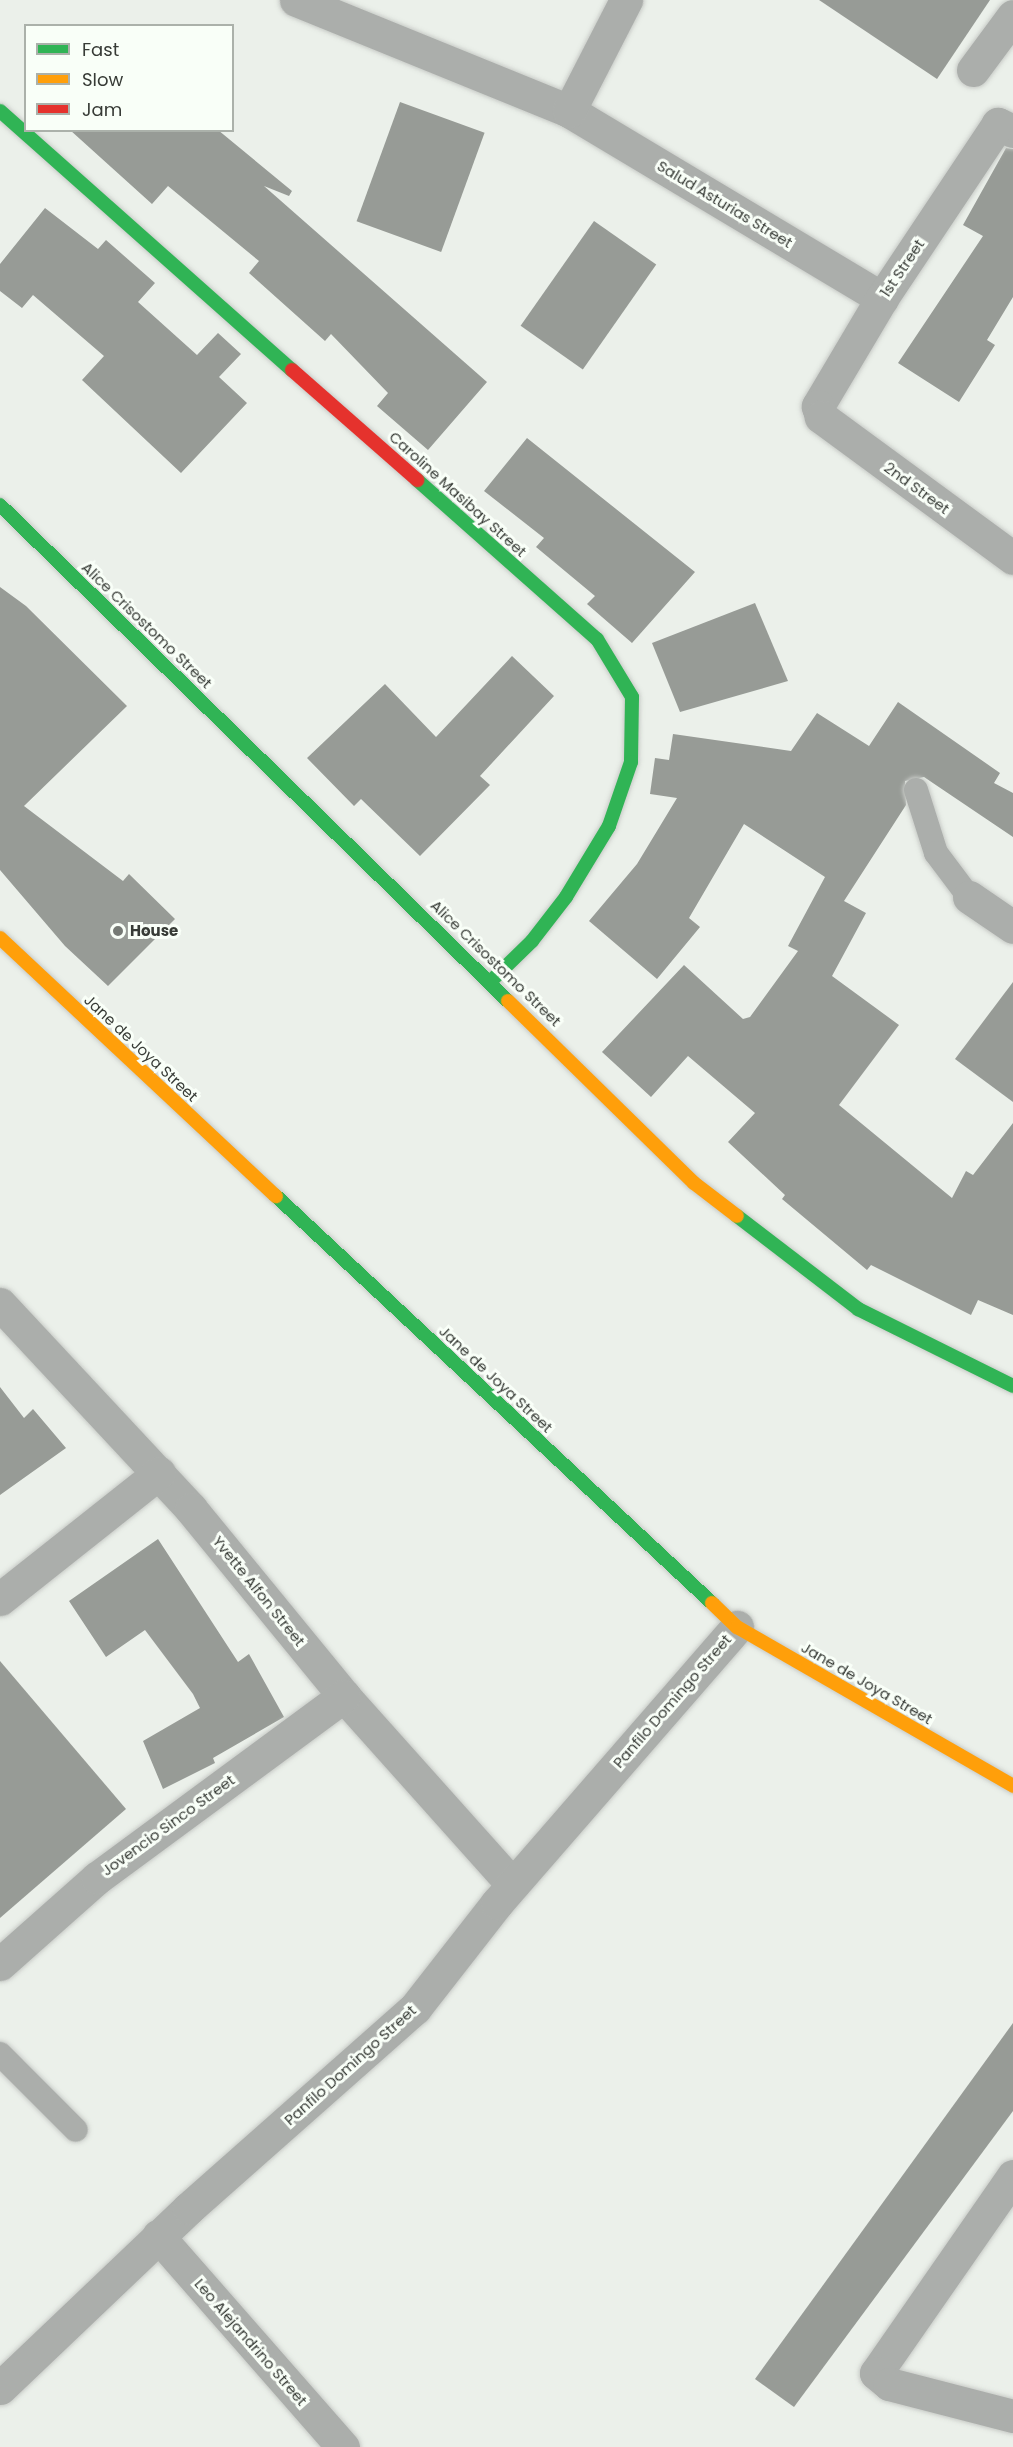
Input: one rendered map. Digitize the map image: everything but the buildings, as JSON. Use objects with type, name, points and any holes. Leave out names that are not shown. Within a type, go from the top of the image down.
[{"type":"street","name":"Salud Asturias Street","points":[[296,0],[569,111],[882,298]]},
{"type":"street","points":[[569,111],[626,0]]},
{"type":"street","points":[[973,70],[1013,16]]},
{"type":"street","name":"Caroline Masibay Street","points":[[0,111],[597,639],[632,697],[631,762],[609,825],[566,897],[532,942],[491,981]]},
{"type":"street","name":"1st Street","points":[[821,417],[818,406],[822,393],[882,298],[1006,128]]},
{"type":"street","name":"2nd Street","points":[[821,417],[1013,558]]},
{"type":"street","name":"Alice Crisostomo Street","points":[[0,505],[491,981],[694,1184],[858,1309],[1013,1386]]},
{"type":"street","points":[[969,897],[1013,927]]},
{"type":"street","name":"Jane de Joya Street","points":[[0,938],[737,1627],[1013,1786]]},
{"type":"street","name":"Yvette Alfon Street","points":[[0,1304],[159,1473],[344,1696],[512,1884]]},
{"type":"street","points":[[0,1599],[159,1473]]},
{"type":"street","name":"Panfilo Domingo Street","points":[[0,2388],[159,2236],[415,2008],[512,1884],[737,1627]]},
{"type":"street","name":"Jovencio Sinco Street","points":[[0,1964],[97,1878],[344,1696]]},
{"type":"street","points":[[1013,2176],[876,2373],[890,2384],[1013,2416]]},
{"type":"street","name":"Leo Alejandrino Street","points":[[159,2236],[343,2447]]},
{"type":"lane","points":[[916,790],[936,853],[969,897]]},
{"type":"lane","points":[[0,2054],[76,2130]]},
{"type":"traffic: fast","points":[[0,111],[292,370]]},
{"type":"traffic: fast","points":[[417,480],[597,639],[632,697],[631,762],[609,826],[566,897],[532,941],[491,981]]},
{"type":"traffic: fast","points":[[0,505],[508,1001]]},
{"type":"traffic: fast","points":[[276,1196],[712,1603]]},
{"type":"traffic: fast","points":[[737,1216],[858,1309],[1013,1386]]},
{"type":"traffic: slow","points":[[0,938],[276,1196]]},
{"type":"traffic: slow","points":[[508,1001],[694,1183],[737,1216]]},
{"type":"traffic: slow","points":[[712,1603],[737,1627],[1013,1786]]},
{"type":"traffic: jam","points":[[292,370],[417,480]]},
{"type":"place","name":"House","points":[[118,931]]}]
